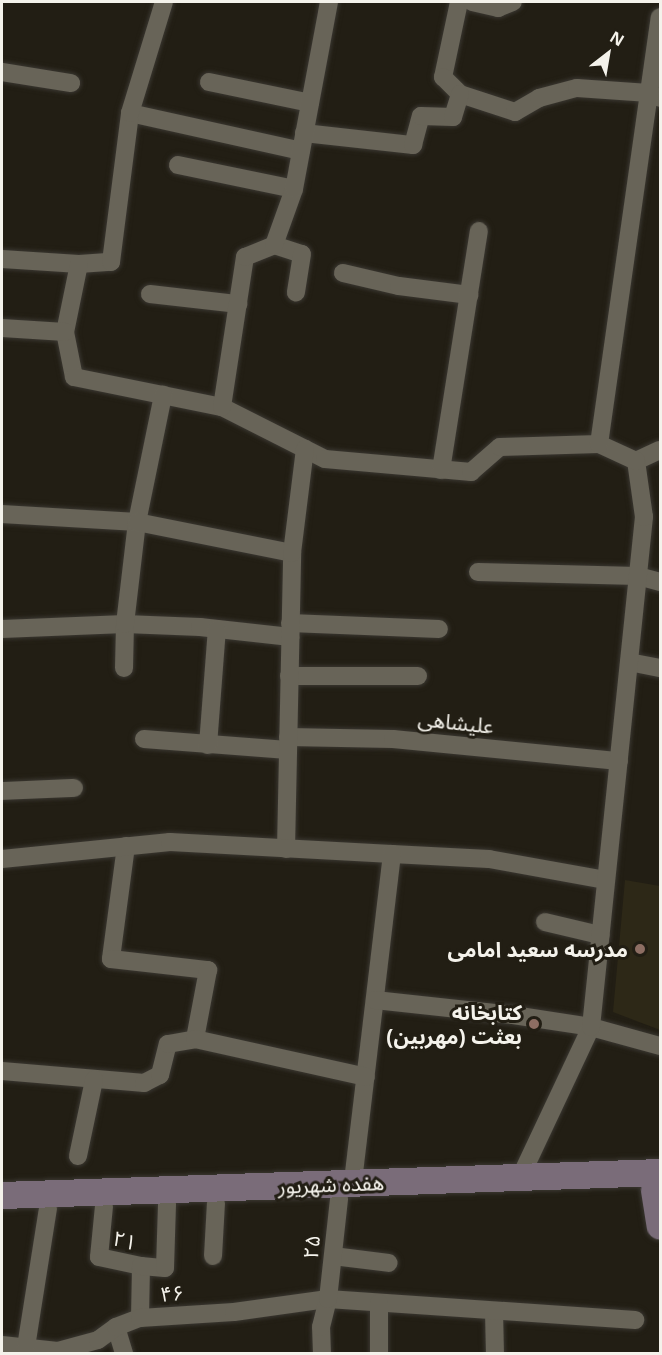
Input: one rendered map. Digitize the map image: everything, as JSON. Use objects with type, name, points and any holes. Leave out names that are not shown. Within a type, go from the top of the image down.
[{"type":"main road","name":"هفده شهریور","points":[[2,1209],[216,1203],[520,1178],[658,1184]]},
{"type":"main road","name":"هفده شهریور","points":[[2,1195],[658,1184]]},
{"type":"main road","points":[[658,1184],[660,1226]]},
{"type":"street","points":[[2,259],[79,264],[111,262],[130,113],[165,2]]},
{"type":"street","points":[[274,245],[294,189],[329,2]]},
{"type":"street","points":[[459,2],[443,77],[460,94],[515,112],[539,98],[577,88],[655,96]]},
{"type":"street","points":[[472,2],[498,8],[513,2]]},
{"type":"street","points":[[598,444],[655,96],[660,17]]},
{"type":"street","points":[[2,72],[71,83]]},
{"type":"street","points":[[209,82],[310,103]]},
{"type":"street","points":[[130,113],[303,142],[413,146],[421,116],[453,117],[460,94]]},
{"type":"street","points":[[178,165],[294,189]]},
{"type":"street","points":[[441,470],[480,231]]},
{"type":"street","points":[[222,407],[245,256],[274,245],[302,254],[296,292]]},
{"type":"street","points":[[79,264],[64,332],[74,377],[222,407],[325,459],[471,472],[500,447],[598,444],[636,461],[660,450]]},
{"type":"street","points":[[343,273],[399,286],[469,295]]},
{"type":"street","points":[[150,294],[238,304]]},
{"type":"street","points":[[2,328],[64,332]]},
{"type":"street","points":[[124,668],[125,624],[137,522],[163,395]]},
{"type":"street","points":[[286,849],[292,553],[305,449]]},
{"type":"street","points":[[520,1178],[591,1027],[638,576],[652,517],[636,461]]},
{"type":"street","points":[[2,514],[137,522],[292,553]]},
{"type":"street","points":[[478,572],[638,576],[660,582]]},
{"type":"street","points":[[2,629],[125,624],[217,629],[439,629]]},
{"type":"street","points":[[208,745],[217,629]]},
{"type":"street","points":[[629,662],[660,668]]},
{"type":"street","points":[[289,676],[418,676]]},
{"type":"street","name":"علیشاهی","points":[[144,739],[208,745],[393,739],[618,761]]},
{"type":"street","points":[[2,791],[74,788]]},
{"type":"street","points":[[2,859],[170,842],[489,859],[606,880]]},
{"type":"street","points":[[126,846],[111,959],[208,970],[195,1038]]},
{"type":"street","name":"۲۵","points":[[322,1353],[321,1327],[328,1299],[333,1256],[366,1077],[392,854]]},
{"type":"street","points":[[544,922],[600,935]]},
{"type":"street","points":[[375,1000],[513,1015],[591,1027],[660,1046]]},
{"type":"street","points":[[2,1071],[144,1083],[160,1075],[168,1044],[195,1038],[366,1077]]},
{"type":"street","points":[[78,1156],[94,1080]]},
{"type":"street","points":[[213,1256],[216,1203]]},
{"type":"street","points":[[141,1266],[165,1268],[167,1204]]},
{"type":"street","name":"۲۱","points":[[104,1206],[99,1257],[141,1266],[140,1318]]},
{"type":"street","points":[[26,1347],[48,1208]]},
{"type":"street","points":[[333,1256],[389,1263]]},
{"type":"street","name":"۴۶","points":[[2,1345],[58,1351],[98,1340],[116,1327],[140,1318],[234,1312],[328,1299],[635,1320]]},
{"type":"street","points":[[379,1303],[379,1353]]},
{"type":"street","points":[[494,1311],[495,1353]]},
{"type":"street","points":[[116,1327],[124,1353]]},
{"type":"shaded area","name":"مدرسه سعید امامی","points":[[625,880],[660,886],[660,1030],[613,1012]]},
{"type":"place","name":"مدرسه سعید امامی","points":[[640,949]]},
{"type":"place","name":"کتابخانه بعثت (مهربین)","points":[[534,1024]]}]
